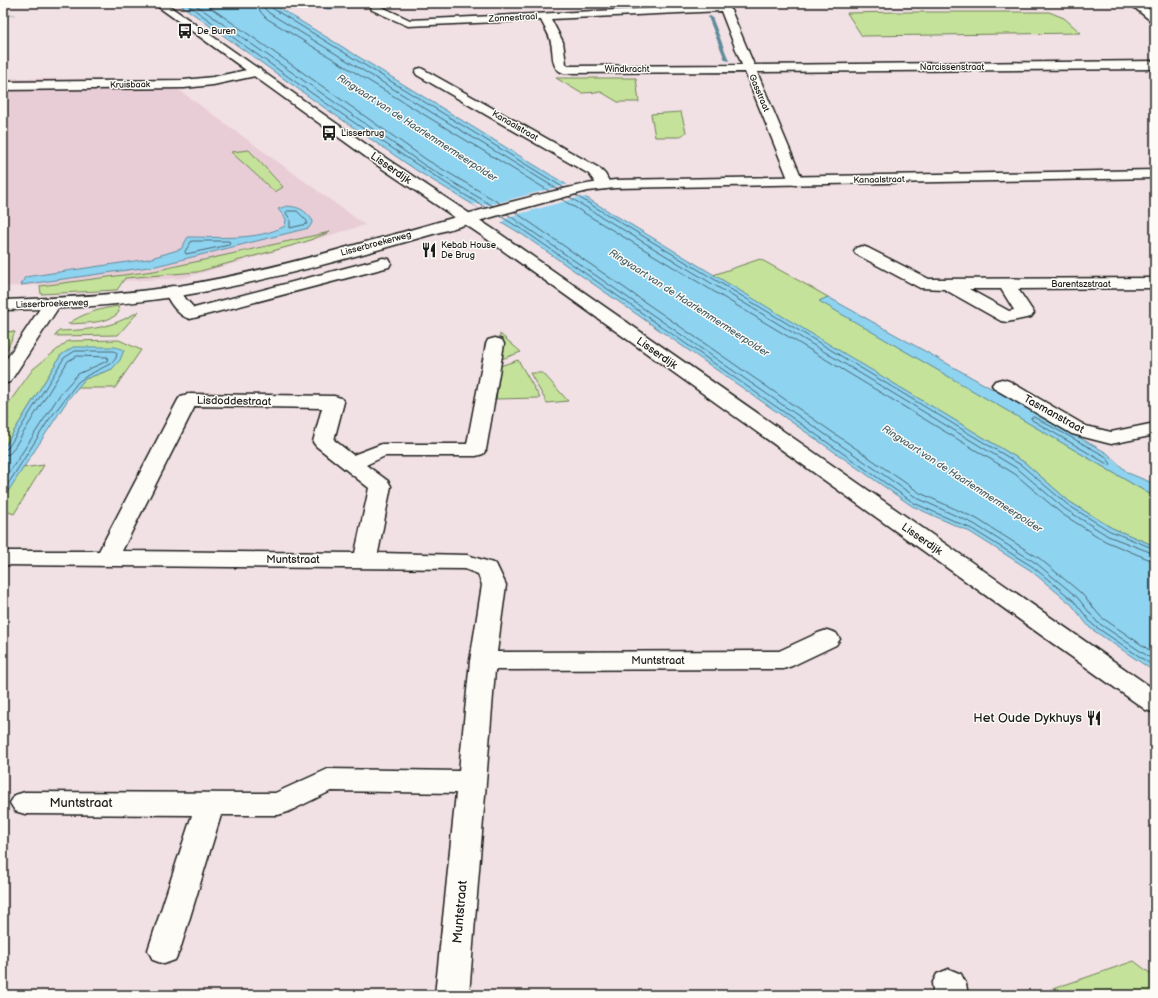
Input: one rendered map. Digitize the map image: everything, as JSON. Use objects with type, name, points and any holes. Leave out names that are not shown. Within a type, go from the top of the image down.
[{"type":"street","name":"Lisserdijk","points":[[158,3],[400,174],[477,216],[1155,703]]},
{"type":"street","points":[[1134,3],[1155,19]]},
{"type":"street","name":"Zonnestraal","points":[[376,8],[408,23],[724,6]]},
{"type":"street","name":"Gasstraat","points":[[724,6],[748,68],[796,181]]},
{"type":"street","name":"Windkracht","points":[[544,16],[557,42],[560,65],[564,69],[748,68]]},
{"type":"street","name":"Narcissenstraat","points":[[748,68],[1155,65]]},
{"type":"street","name":"Kruisbaak","points":[[3,86],[184,84],[213,81],[256,72]]},
{"type":"street","name":"Kanaalstraat","points":[[421,72],[594,171],[600,177],[604,185]]},
{"type":"street","name":"Kanaalstraat","points":[[576,190],[604,185],[1155,174]]},
{"type":"street","name":"Lisserbroekerweg","points":[[3,306],[95,302],[236,280],[576,190]]},
{"type":"street","name":"Barentszstraat","points":[[862,251],[926,284],[1155,283]]},
{"type":"street","name":"Lisserbroekerweg","points":[[173,291],[177,300],[190,314],[383,263]]},
{"type":"street","name":"Barentszstraat","points":[[947,284],[1007,317],[1025,314],[1006,284]]},
{"type":"street","points":[[3,378],[51,305]]},
{"type":"street","points":[[350,464],[382,450],[476,450],[495,344]]},
{"type":"street","name":"Tasmanstraat","points":[[1002,385],[1079,430],[1111,438],[1155,429]]},
{"type":"street","name":"Lisdoddestraat","points":[[107,558],[188,400],[334,402],[323,442],[380,486],[365,560]]},
{"type":"street","name":"Muntstraat","points":[[3,558],[467,562],[488,569],[494,585],[483,661],[452,995]]},
{"type":"street","name":"Muntstraat","points":[[483,661],[784,660],[827,639]]},
{"type":"street","name":"Muntstraat","points":[[25,803],[278,804],[328,780],[472,782]]},
{"type":"street","points":[[164,950],[210,804]]},
{"type":"shaded area","points":[[3,78],[165,80],[365,225],[184,278],[3,287]]},
{"type":"green space","points":[[1049,12],[1064,18],[1081,33],[862,36],[847,13]]},
{"type":"green space","points":[[556,78],[636,78],[639,102],[618,102],[601,92],[581,93]]},
{"type":"green space","points":[[681,112],[686,132],[680,137],[655,137],[651,114]]},
{"type":"green space","points":[[249,150],[283,187],[275,192],[231,152]]},
{"type":"green space","points":[[330,232],[305,242],[197,272],[125,278],[117,290],[41,294],[40,286],[154,271]]},
{"type":"green space","points":[[760,259],[828,297],[820,301],[1155,497],[1155,546],[1112,528],[1070,502],[1024,462],[713,275]]},
{"type":"green space","points":[[118,306],[119,312],[109,319],[95,322],[68,324],[92,312]]},
{"type":"green space","points":[[139,311],[118,335],[55,336],[59,331],[91,329],[110,325]]},
{"type":"green space","points":[[3,331],[15,332],[3,358]]},
{"type":"green space","points":[[500,334],[521,352],[499,360]]},
{"type":"green space","points":[[119,340],[141,350],[115,388],[77,388],[85,379],[112,369],[61,355],[3,449],[3,411],[33,369],[68,341]]},
{"type":"green space","points":[[518,360],[540,398],[496,399],[500,366]]},
{"type":"green space","points":[[530,373],[543,373],[568,401],[547,403]]},
{"type":"green space","points":[[44,465],[14,514],[3,510],[3,499],[22,468]]},
{"type":"green space","points":[[1134,961],[1155,977],[1155,995],[1035,995]]},
{"type":"water","name":"Ringvaart van de Haarlemmermeerpolder","points":[[178,3],[271,3],[585,197],[1024,462],[1070,502],[1112,528],[1155,546],[1155,672],[1090,628],[1071,604],[1030,570],[970,532],[912,506],[523,235],[419,172],[322,106]]},
{"type":"water","points":[[335,3],[420,3],[327,9],[322,6]]},
{"type":"water","points":[[287,206],[299,208],[307,214],[313,221],[309,228],[156,266],[21,285],[25,277],[148,259],[181,249],[188,237],[238,237],[274,231],[285,226],[286,219],[278,209]]},
{"type":"water","points":[[828,297],[1107,453],[1128,473],[1155,484],[1155,497],[819,301]]},
{"type":"water","points":[[73,347],[115,347],[124,350],[120,360],[112,369],[85,379],[69,398],[3,499],[3,449],[61,355]]},
{"type":"pier","points":[[569,184],[588,197],[577,198],[508,217],[501,223],[472,204],[489,205]]},
{"type":"waterway","points":[[3,15],[14,15]]},
{"type":"waterway","points":[[710,17],[727,60]]},
{"type":"place","name":"De Buren","points":[[185,31]]},
{"type":"place","name":"Lisserbrug","points":[[329,133]]},
{"type":"place","name":"Kebab House De Brug","points":[[429,250]]},
{"type":"place","name":"Het Oude Dykhuys","points":[[1094,718]]}]
